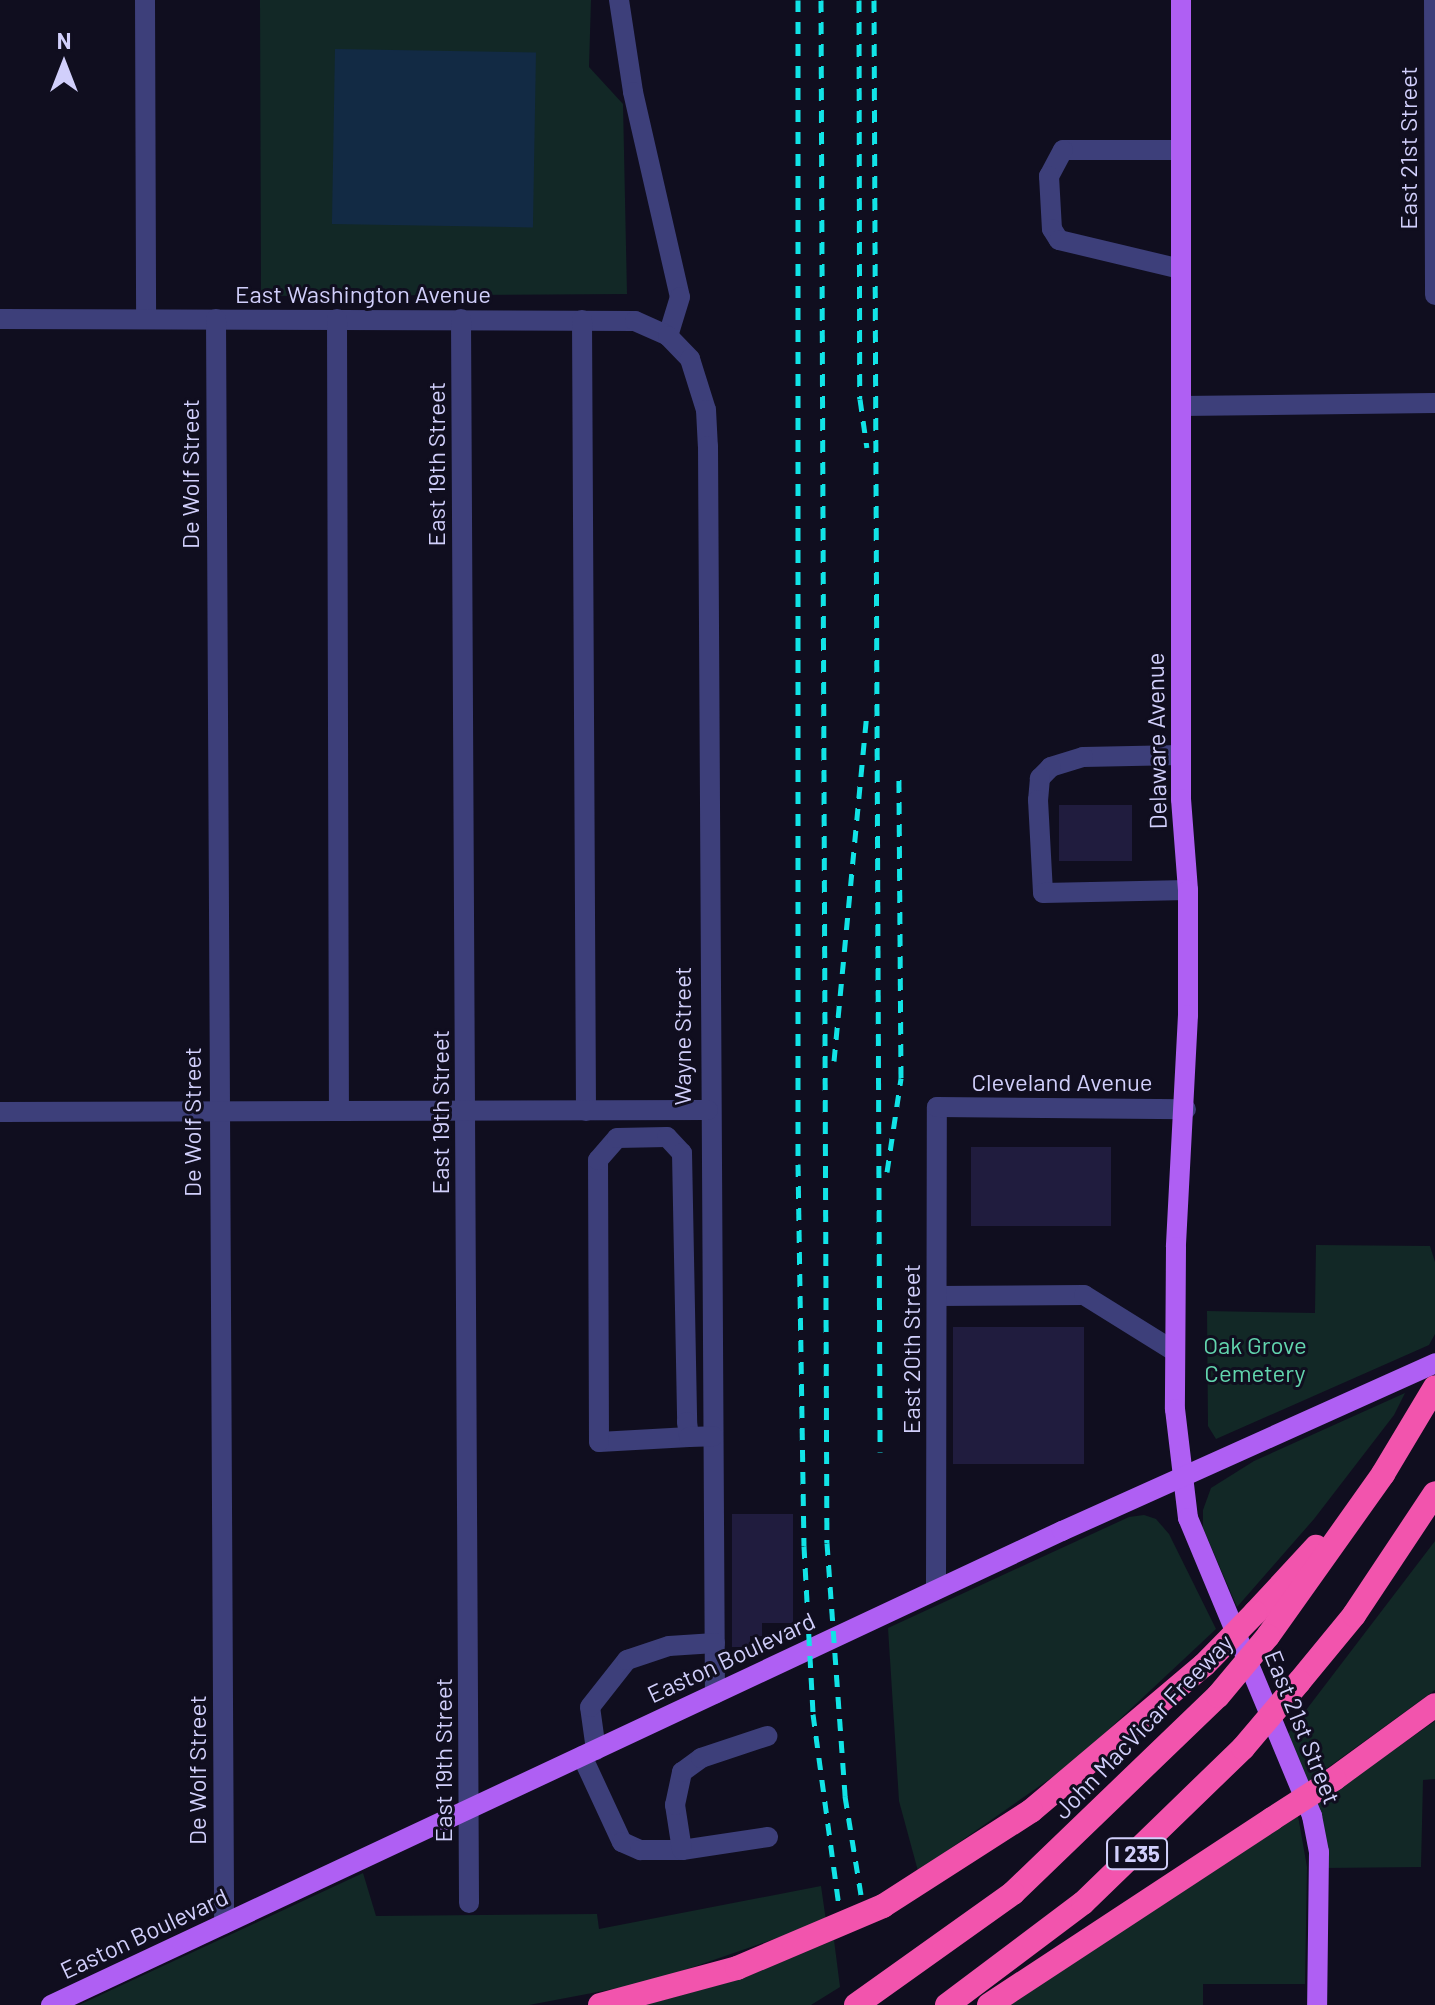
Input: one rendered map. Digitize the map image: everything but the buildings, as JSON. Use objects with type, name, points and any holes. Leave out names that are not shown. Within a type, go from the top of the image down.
[{"type":"highway","name":"John MacVicar Freeway","points":[[856,2005],[1013,1893],[1218,1696],[1268,1636],[1383,1474],[1430,1396]]},
{"type":"highway","points":[[600,2005],[737,1968],[883,1906],[1031,1811],[1204,1665],[1383,1474]]},
{"type":"highway","name":"I 235","points":[[947,2005],[1024,1951],[1143,1849],[1243,1748],[1354,1615],[1435,1493]]},
{"type":"highway","points":[[989,2005],[1028,1976],[1334,1779],[1435,1705]]},
{"type":"main road","name":"Delaware Avenue","points":[[1181,0],[1181,755],[1188,890],[1186,1109],[1174,1351],[1181,1480]]},
{"type":"main road","name":"Easton Boulevard","points":[[51,2005],[936,1590],[1435,1363]]},
{"type":"main road","name":"East 21st Street","points":[[1181,1480],[1188,1518],[1312,1816],[1319,1852],[1317,2005]]},
{"type":"street","points":[[145,0],[146,319]]},
{"type":"street","points":[[619,0],[633,92],[680,297],[668,336]]},
{"type":"street","name":"East 21st Street","points":[[1434,0],[1435,295]]},
{"type":"street","points":[[1181,150],[1063,150],[1049,176],[1052,229],[1059,240],[1181,269]]},
{"type":"street","name":"East Washington Avenue","points":[[0,319],[635,321],[668,336],[690,359],[698,379]]},
{"type":"street","name":"De Wolf Street","points":[[216,319],[224,1924]]},
{"type":"street","points":[[337,319],[339,1111]]},
{"type":"street","name":"East 19th Street","points":[[461,319],[469,1903]]},
{"type":"street","points":[[582,320],[586,1111]]},
{"type":"street","name":"Wayne Street","points":[[698,379],[708,446],[708,1110],[715,1694]]},
{"type":"street","points":[[1181,406],[1435,403]]},
{"type":"street","points":[[1181,755],[1083,757],[1051,767],[1040,778],[1038,800],[1043,893],[1188,890]]},
{"type":"street","name":"Cleveland Avenue","points":[[937,1107],[1186,1109]]},
{"type":"street","name":"East 20th Street","points":[[936,1590],[937,1107]]},
{"type":"street","points":[[0,1112],[708,1110]]},
{"type":"street","points":[[689,1437],[682,1153],[667,1137],[617,1138],[598,1160],[599,1442],[713,1436]]},
{"type":"street","points":[[937,1296],[1084,1295],[1174,1351]]},
{"type":"street","points":[[715,1643],[669,1646],[627,1660],[590,1707],[589,1753],[622,1842],[640,1850],[682,1850],[768,1837]]},
{"type":"street","points":[[682,1850],[675,1805],[682,1772],[701,1758],[767,1736]]},
{"type":"green space","points":[[260,0],[591,0],[589,67],[623,104],[627,294],[261,296]]},
{"type":"green space","name":"Oak Grove Cemetery","points":[[1316,1245],[1430,1246],[1435,1262],[1435,1334],[1429,1345],[1216,1439],[1208,1426],[1207,1311],[1315,1313]]},
{"type":"green space","points":[[1405,1393],[1394,1415],[1314,1519],[1237,1607],[1203,1528],[1203,1510],[1211,1488],[1254,1461]]},
{"type":"green space","points":[[1144,1515],[1156,1519],[1169,1534],[1216,1629],[1074,1762],[918,1871],[899,1801],[888,1628],[1129,1517]]},
{"type":"green space","points":[[1435,1541],[1435,1690],[1308,1782],[1287,1735]]},
{"type":"green space","points":[[1435,1721],[1435,1779],[1423,1780],[1421,1867],[1325,1868],[1314,1806]]},
{"type":"green space","points":[[1298,1816],[1307,1867],[1305,1984],[1203,1984],[1203,2005],[1010,2005]]},
{"type":"green space","points":[[363,1873],[376,1916],[597,1914],[599,1929],[821,1886],[826,1921],[650,1982],[529,2005],[79,2005]]},
{"type":"green space","points":[[834,1940],[840,1987],[811,2005],[645,2005],[741,1979]]},
{"type":"water","points":[[335,49],[536,53],[533,227],[332,224]]},
{"type":"railway","points":[[798,0],[798,1164],[804,1546],[813,1714],[839,1907]]},
{"type":"railway","points":[[821,0],[827,1543],[845,1796],[861,1895]]},
{"type":"railway","points":[[859,0],[860,399],[867,448]]},
{"type":"railway","points":[[874,0],[880,1452]]},
{"type":"railway","points":[[834,1061],[867,714]]},
{"type":"railway","points":[[887,1172],[901,1078],[899,775]]}]
